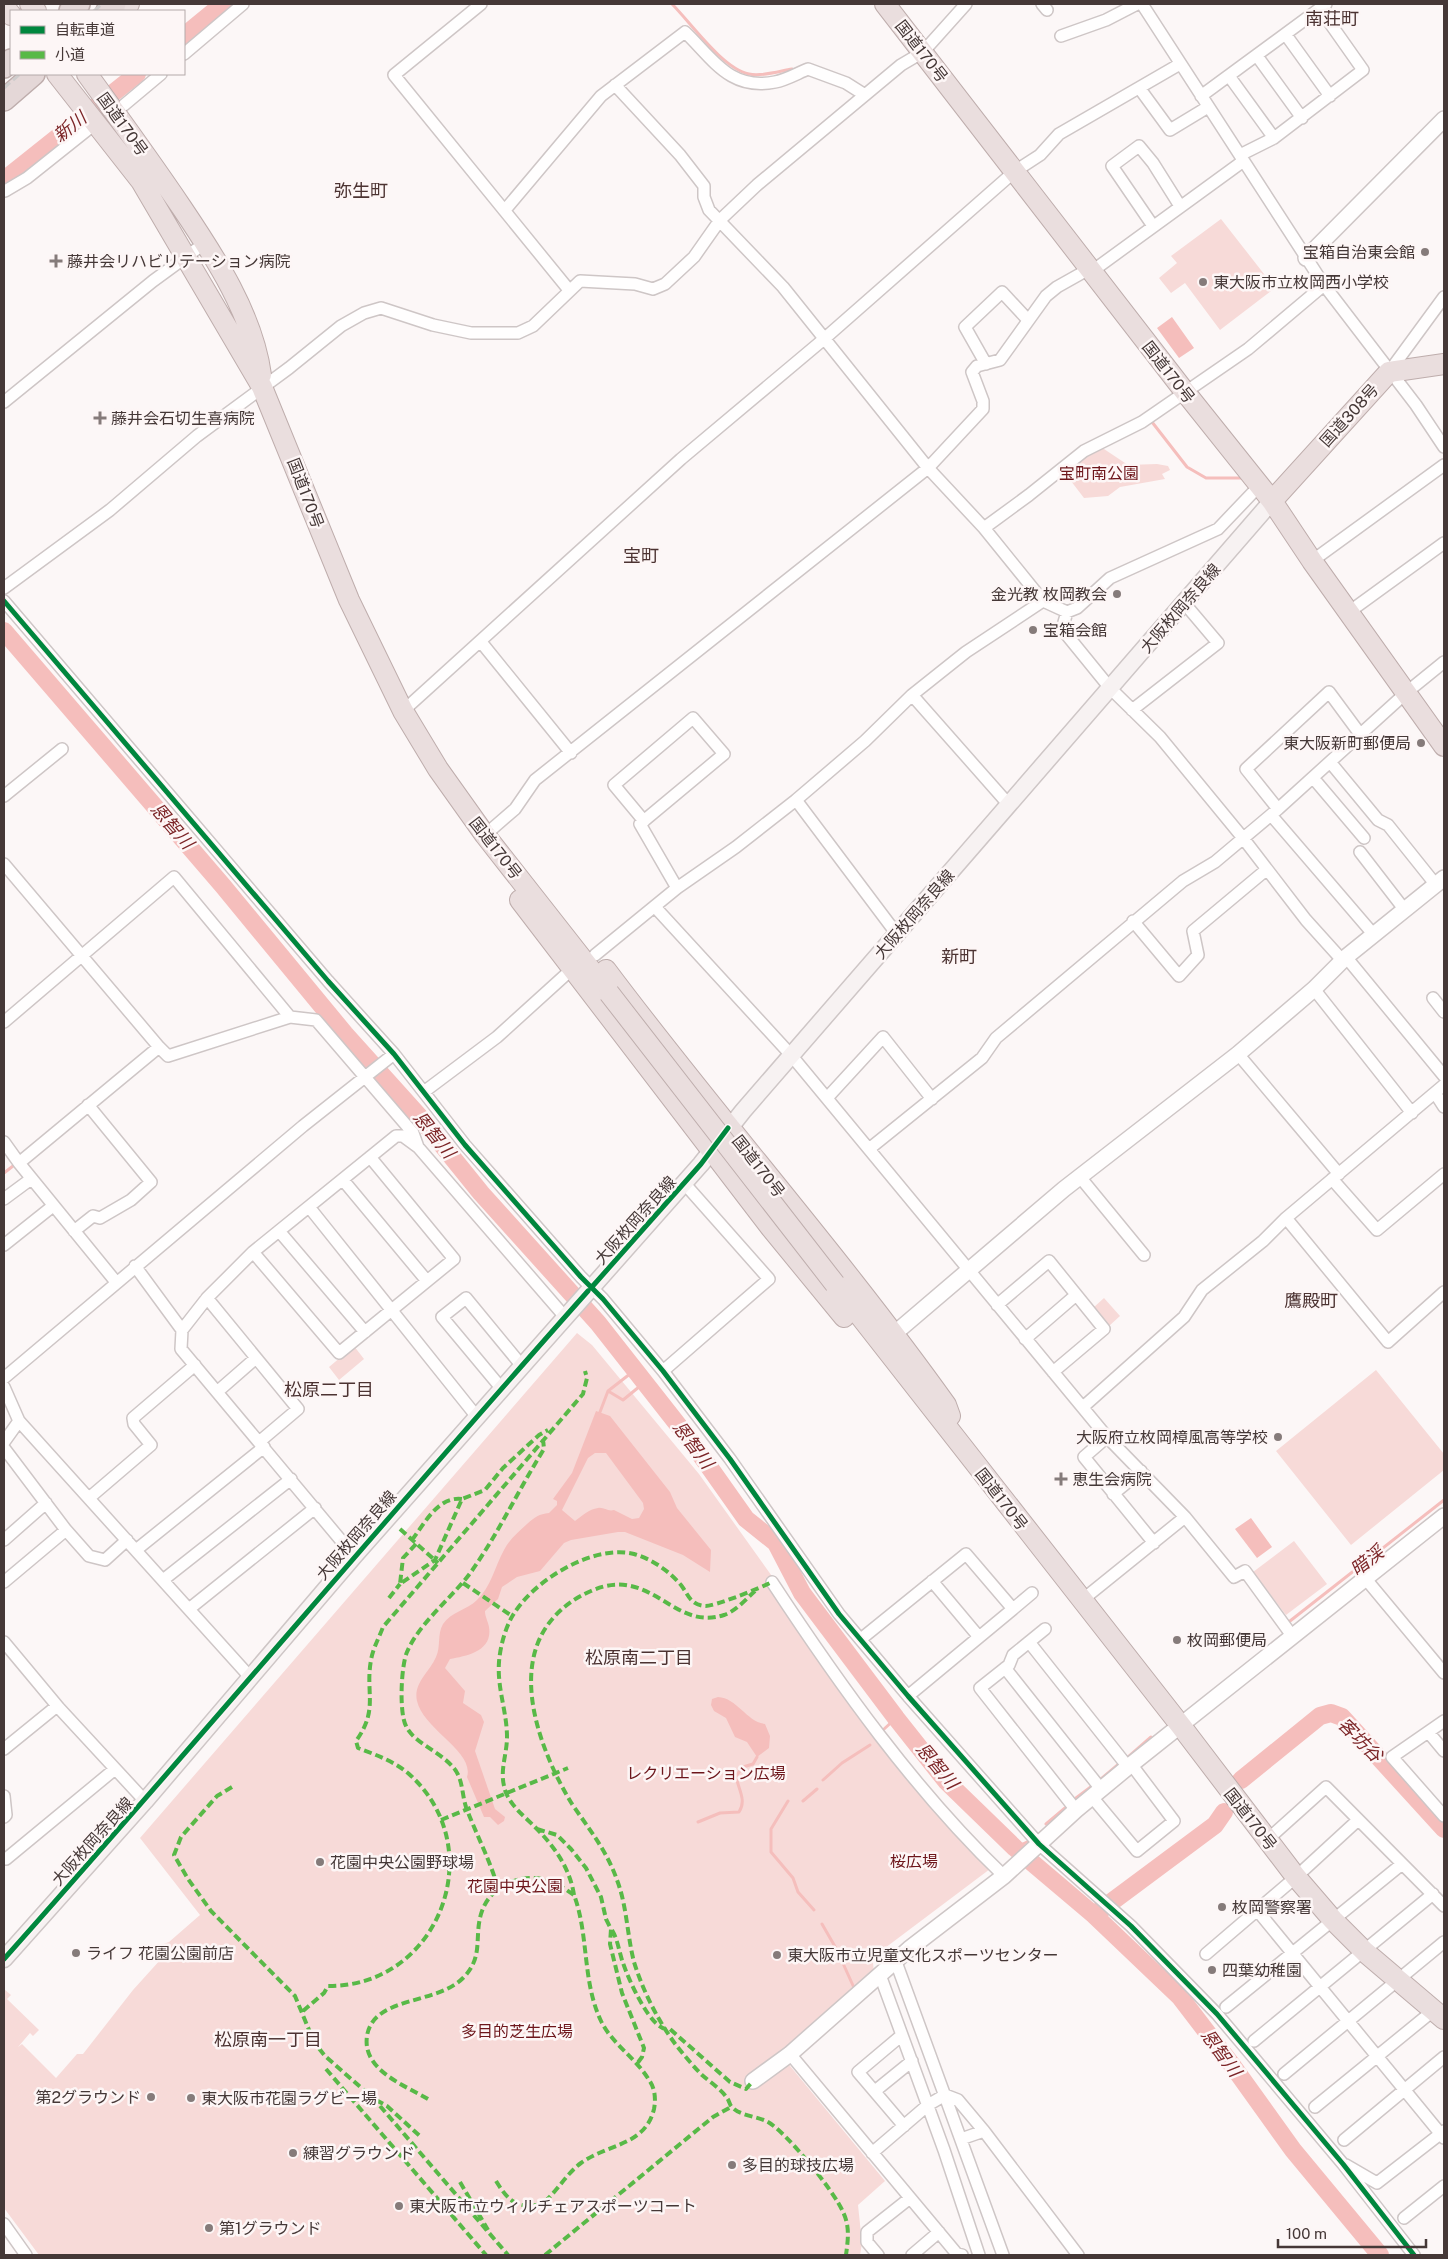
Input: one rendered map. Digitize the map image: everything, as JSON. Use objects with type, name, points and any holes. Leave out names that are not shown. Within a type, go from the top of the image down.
[{"type":"highway","name":"国道170号","points":[[885,4],[1090,270],[1272,501],[1312,561],[1444,746]]},
{"type":"highway","points":[[4,104],[28,75]]},
{"type":"highway","points":[[4,104],[33,75]]},
{"type":"highway","points":[[4,104],[43,75]]},
{"type":"highway","name":"国道170号","points":[[59,75],[141,181],[226,329],[262,387],[349,600],[403,711],[438,769],[491,842],[1296,1877],[1333,1920],[1365,1952],[1439,2015]]},
{"type":"highway","name":"国道170号","points":[[89,75],[112,101],[205,243],[228,283],[258,359],[262,387]]},
{"type":"highway","name":"国道308号","points":[[1272,501],[1389,372],[1444,364]]},
{"type":"highway","points":[[491,842],[545,889],[728,1128],[894,1334],[946,1405],[962,1448]]},
{"type":"highway","points":[[491,842],[520,902],[713,1150],[771,1228],[928,1420],[962,1448]]},
{"type":"main road","name":"大阪枚岡奈良線","points":[[4,1959],[145,1800],[354,1556],[713,1150],[728,1128],[896,933],[1010,806],[1272,501]]},
{"type":"street","points":[[185,53],[243,4]]},
{"type":"street","points":[[482,4],[394,75],[569,290]]},
{"type":"street","points":[[4,588],[110,510],[197,436],[342,326],[364,313],[381,308],[433,325],[471,333],[518,333],[533,326],[580,281],[635,284],[653,289],[665,284],[694,257],[720,220],[801,146],[901,65],[922,52],[966,4]]},
{"type":"street","points":[[1061,36],[1106,20],[1137,4]]},
{"type":"street","points":[[1142,4],[1324,285],[1416,406],[1444,447]]},
{"type":"street","points":[[491,842],[535,780],[928,468],[983,409],[983,401],[972,372],[978,366],[1000,360],[1046,296],[1057,287],[1090,270],[1153,226],[1241,159],[1302,118],[1363,70],[1323,6],[1201,96]]},
{"type":"street","points":[[505,210],[601,96],[685,32],[725,74],[746,82],[776,82],[808,68],[846,84],[865,96]]},
{"type":"street","points":[[1286,35],[1330,96]]},
{"type":"street","points":[[1257,56],[1302,118]]},
{"type":"street","points":[[403,711],[681,460],[824,339],[1014,172],[1040,155],[1058,134],[1140,89],[1180,64]]},
{"type":"street","points":[[112,101],[159,75]]},
{"type":"street","points":[[1230,76],[1274,138]]},
{"type":"street","points":[[615,85],[684,161],[704,186],[704,197],[709,210],[783,287],[928,468],[984,528],[1043,601],[1067,612],[1077,608],[1110,578],[1218,529],[1259,486]]},
{"type":"street","points":[[1140,89],[1170,130],[1208,107]]},
{"type":"street","points":[[5,191],[27,178],[91,116]]},
{"type":"street","points":[[1306,258],[1444,119]]},
{"type":"street","points":[[1153,226],[1112,166],[1139,146],[1153,163],[1180,206]]},
{"type":"street","points":[[4,402],[185,256],[205,243]]},
{"type":"street","points":[[984,528],[1084,451],[1142,422],[1248,349],[1324,285]]},
{"type":"street","points":[[986,364],[966,327],[1002,292],[1028,320]]},
{"type":"street","points":[[1389,372],[1444,297]]},
{"type":"street","points":[[1312,561],[1444,465]]},
{"type":"street","points":[[1349,612],[1444,543]]},
{"type":"street","points":[[4,601],[391,1056],[425,1091],[465,1145],[590,1290],[663,1371],[730,1459],[839,1614],[908,1696],[1038,1845],[1112,1909],[1181,1975],[1217,2014],[1344,2164],[1414,2255]]},
{"type":"street","points":[[595,954],[677,888],[736,847],[796,800],[865,741],[912,695],[966,652],[1043,601]]},
{"type":"street","points":[[1132,710],[1218,643],[1185,604]]},
{"type":"street","points":[[1067,612],[1062,630],[1110,688],[1160,737],[1243,838],[1266,870],[1345,959],[1444,1076]]},
{"type":"street","points":[[481,642],[571,753]]},
{"type":"street","points":[[869,1149],[982,1058],[996,1038],[1182,880],[1215,862],[1314,779],[1360,734],[1444,662]]},
{"type":"street","points":[[1360,734],[1329,692],[1246,769],[1275,812],[1374,935]]},
{"type":"street","points":[[912,695],[1010,806]]},
{"type":"street","points":[[644,821],[614,785],[693,718],[724,754],[644,821],[640,824],[677,888]]},
{"type":"street","points":[[4,796],[62,749]]},
{"type":"street","points":[[894,1334],[1080,1178],[1238,1054],[1314,989],[1345,959],[1440,881],[1388,825],[1378,820],[1330,762]]},
{"type":"street","points":[[1314,779],[1364,838]]},
{"type":"street","points":[[796,800],[896,933]]},
{"type":"street","points":[[1360,852],[1404,909]]},
{"type":"street","points":[[4,864],[159,1048],[168,1056],[290,1017],[316,1020],[368,1077],[412,1133],[418,1147]]},
{"type":"street","points":[[1133,921],[1178,976],[1198,955],[1193,931],[1266,870]]},
{"type":"street","points":[[4,1022],[174,877],[290,1017]]},
{"type":"street","points":[[655,907],[792,1055],[1025,1340],[1083,1406],[1107,1437],[1185,1517],[1234,1577],[1244,1571],[1293,1637]]},
{"type":"street","points":[[425,1091],[497,1037],[572,968]]},
{"type":"street","points":[[1314,989],[1412,1113]]},
{"type":"street","points":[[1433,998],[1444,1012]]},
{"type":"street","points":[[827,1098],[883,1037],[932,1099]]},
{"type":"street","points":[[19,1163],[159,1048]]},
{"type":"street","points":[[1238,1054],[1377,1230],[1444,1174]]},
{"type":"street","points":[[4,1378],[303,1126],[368,1077],[391,1056]]},
{"type":"street","points":[[1083,1406],[1184,1317],[1202,1290],[1263,1241],[1286,1218],[1440,1089],[1444,1107]]},
{"type":"street","points":[[74,1231],[93,1216],[100,1218],[131,1200],[151,1182],[88,1105]]},
{"type":"street","points":[[354,1556],[181,1349],[182,1330],[207,1298],[254,1252],[279,1231],[396,1136],[403,1136],[418,1147],[568,1315]]},
{"type":"street","points":[[4,1142],[53,1206],[116,1282]]},
{"type":"street","points":[[254,1252],[339,1353],[392,1310],[454,1259],[370,1157]]},
{"type":"street","points":[[4,1199],[31,1178]]},
{"type":"street","points":[[1080,1178],[1144,1255]]},
{"type":"street","points":[[342,1180],[427,1281]]},
{"type":"street","points":[[663,1371],[769,1279],[684,1183]]},
{"type":"street","points":[[4,1245],[53,1206]]},
{"type":"street","points":[[309,1207],[477,1416]]},
{"type":"street","points":[[1286,1218],[1388,1342],[1444,1292]]},
{"type":"street","points":[[279,1231],[365,1332]]},
{"type":"street","points":[[997,1305],[1049,1261],[1104,1329],[1053,1372]]},
{"type":"street","points":[[136,1266],[182,1330]]},
{"type":"street","points":[[1025,1340],[1076,1295]]},
{"type":"street","points":[[136,1550],[261,1445],[298,1409],[207,1298]]},
{"type":"street","points":[[502,1389],[442,1317],[466,1298],[522,1366]]},
{"type":"street","points":[[217,1392],[256,1358]]},
{"type":"street","points":[[89,1498],[151,1445],[134,1424],[132,1418],[195,1365]]},
{"type":"street","points":[[5,1391],[19,1421],[250,1677]]},
{"type":"street","points":[[4,1441],[19,1421]]},
{"type":"street","points":[[1107,1437],[1084,1457],[1154,1543]]},
{"type":"street","points":[[4,1448],[88,1556],[105,1560],[127,1540]]},
{"type":"street","points":[[1113,1494],[1141,1471]]},
{"type":"street","points":[[163,1580],[291,1479]]},
{"type":"street","points":[[4,1540],[46,1503]]},
{"type":"street","points":[[190,1609],[315,1508]]},
{"type":"street","points":[[753,2081],[790,2054],[909,1949],[1006,1874],[1076,1810],[1129,1766],[1444,1516]]},
{"type":"street","points":[[1081,1600],[1185,1517]]},
{"type":"street","points":[[4,1582],[66,1530]]},
{"type":"street","points":[[861,1639],[966,1554],[1012,1609]]},
{"type":"street","points":[[1365,1578],[1444,1673]]},
{"type":"street","points":[[932,1581],[979,1637]]},
{"type":"street","points":[[772,1582],[835,1674],[907,1770],[963,1835],[1006,1874]]},
{"type":"street","points":[[908,1696],[1032,1593]]},
{"type":"street","points":[[1045,1629],[1013,1655],[1009,1665],[980,1688],[1076,1810]]},
{"type":"street","points":[[1004,1668],[1137,1851],[1174,1821],[1029,1642]]},
{"type":"street","points":[[4,1645],[57,1706],[145,1800]]},
{"type":"street","points":[[4,1749],[57,1706]]},
{"type":"street","points":[[1444,1721],[1392,1757],[1444,1816]]},
{"type":"street","points":[[1429,1733],[1444,1751]]},
{"type":"street","points":[[6,1859],[115,1769]]},
{"type":"street","points":[[1267,1840],[1326,1787],[1444,1906]]},
{"type":"street","points":[[4,1796],[6,1815],[4,1817]]},
{"type":"street","points":[[1206,1954],[1296,1877],[1358,1820]]},
{"type":"street","points":[[1226,2007],[1402,1864]]},
{"type":"street","points":[[1254,2041],[1365,1952],[1433,1894]]},
{"type":"street","points":[[1257,1910],[1404,2090],[1443,2134],[1378,2183],[1344,2164]]},
{"type":"street","points":[[1284,2074],[1444,1942]]},
{"type":"street","points":[[896,1962],[1004,2255]]},
{"type":"street","points":[[880,1976],[928,2105],[976,2254]]},
{"type":"street","points":[[1315,2107],[1377,2056],[1439,2015]]},
{"type":"street","points":[[902,2035],[858,2072],[904,2126]]},
{"type":"street","points":[[790,2054],[957,2254],[962,2255]]},
{"type":"street","points":[[1344,2140],[1444,2057]]},
{"type":"street","points":[[875,2092],[912,2061]]},
{"type":"street","points":[[872,2153],[928,2105],[945,2095]]},
{"type":"street","points":[[945,2095],[958,2100],[1078,2255]]},
{"type":"street","points":[[961,2139],[984,2132]]},
{"type":"street","points":[[1404,2218],[1444,2186]]},
{"type":"street","points":[[878,2255],[867,2242],[867,2232],[910,2198]]},
{"type":"street","points":[[4,2224],[26,2255]]},
{"type":"street","points":[[912,2255],[939,2232]]},
{"type":"green space","points":[[1221,219],[1275,288],[1220,330],[1185,283],[1171,293],[1159,278],[1177,263],[1171,256]]},
{"type":"green space","name":"宝町南公園","points":[[1101,447],[1128,465],[1157,464],[1168,466],[1170,470],[1162,474],[1165,479],[1120,487],[1108,496],[1084,498],[1064,472]]},
{"type":"green space","points":[[1104,1298],[1120,1316],[1109,1326],[1093,1308]]},
{"type":"green space","name":"花園中央公園","points":[[577,1333],[592,1345],[699,1474],[789,1600],[783,1604],[990,1869],[881,1951],[873,1962],[874,1975],[781,2055],[885,2181],[858,2205],[862,2243],[860,2255],[39,2255],[4,2208],[4,1989],[11,1995],[7,1999],[39,2030],[33,2036],[30,2033],[18,2047],[22,2044],[56,2078],[77,2054],[83,2054],[133,1990],[161,1959],[155,1947],[169,1942],[200,1915],[140,1838]]},
{"type":"green space","points":[[354,1346],[364,1359],[339,1380],[329,1367]]},
{"type":"green space","points":[[1376,1370],[1444,1454],[1444,1470],[1351,1545],[1276,1451]]},
{"type":"green space","points":[[1294,1541],[1327,1584],[1286,1615],[1253,1572]]},
{"type":"shaded area","points":[[1172,317],[1194,348],[1179,358],[1157,328]]},
{"type":"shaded area","points":[[596,1411],[610,1416],[670,1492],[677,1508],[711,1550],[710,1572],[683,1555],[625,1532],[618,1532],[571,1540],[564,1543],[540,1571],[517,1577],[502,1587],[498,1599],[485,1611],[489,1627],[487,1642],[483,1647],[471,1654],[450,1659],[445,1668],[465,1691],[463,1703],[481,1715],[484,1722],[475,1751],[495,1809],[505,1817],[504,1821],[498,1825],[490,1817],[484,1817],[467,1777],[467,1768],[463,1759],[421,1711],[417,1701],[417,1689],[436,1657],[443,1624],[482,1595],[508,1543],[532,1519],[549,1513],[557,1505],[557,1501],[553,1499],[572,1473]],"holes":[[[595,1453],[606,1453],[643,1503],[644,1509],[639,1518],[632,1519],[614,1510],[598,1508],[589,1511],[575,1521],[562,1510],[588,1458]]]},
{"type":"shaded area","points":[[1251,1518],[1272,1547],[1257,1558],[1235,1529]]},
{"type":"shaded area","points":[[718,1697],[731,1701],[753,1719],[765,1724],[770,1736],[769,1748],[757,1757],[747,1742],[735,1737],[726,1718],[714,1711],[711,1705],[712,1699]]},
{"type":"waterway","name":"新川","points":[[185,35],[223,4]]},
{"type":"waterway","points":[[672,4],[718,55],[739,70],[749,74],[760,75],[792,69]]},
{"type":"waterway","name":"新川","points":[[4,180],[136,75]]},
{"type":"waterway","points":[[1152,422],[1187,467],[1206,478],[1243,478]]},
{"type":"waterway","name":"恩智川","points":[[4,631],[223,886],[345,1034],[418,1115],[481,1193],[598,1323],[693,1444],[746,1519],[776,1543],[802,1593],[946,1781],[1015,1848],[1094,1915],[1180,1997],[1293,2150],[1380,2255]]},
{"type":"waterway","points":[[4,1173],[13,1166]]},
{"type":"waterway","points":[[600,1412],[608,1391],[635,1370]]},
{"type":"waterway","points":[[608,1391],[623,1400],[645,1382]]},
{"type":"waterway","name":"暗渓","points":[[1290,1621],[1444,1500]]},
{"type":"waterway","name":"客坊谷","points":[[1241,1780],[1320,1716],[1331,1713],[1342,1717],[1444,1829]]},
{"type":"waterway","points":[[883,1730],[896,1718]]},
{"type":"waterway","name":"暗渓","points":[[1127,1758],[1151,1737]]},
{"type":"waterway","points":[[823,1780],[842,1763],[870,1745]]},
{"type":"waterway","points":[[698,1822],[720,1813],[739,1812],[742,1799],[736,1776],[743,1767],[753,1764],[757,1757]]},
{"type":"waterway","name":"暗渓","points":[[1101,1779],[1120,1763]]},
{"type":"waterway","name":"暗渓","points":[[1076,1798],[1092,1786]]},
{"type":"waterway","points":[[803,1801],[817,1789]]},
{"type":"waterway","points":[[788,1801],[771,1829],[771,1852],[793,1878],[798,1892],[814,1910]]},
{"type":"waterway","name":"暗渓","points":[[1046,1824],[1065,1808]]},
{"type":"waterway","name":"客坊谷","points":[[1094,1915],[1215,1825],[1224,1812]]},
{"type":"waterway","name":"暗渓","points":[[1015,1848],[1027,1842]]},
{"type":"waterway","points":[[822,1924],[837,1950],[855,1990]]},
{"type":"railway","points":[[95,10],[102,4]]},
{"type":"railway","points":[[4,88],[19,75]]},
{"type":"marked path","points":[[303,2011],[324,1993],[328,1986],[367,1980],[399,1964],[424,1939],[441,1908],[449,1874],[447,1838],[434,1804],[403,1769],[358,1748],[356,1741],[363,1730],[369,1710],[372,1656],[383,1627],[583,1394],[587,1378],[585,1371]]},
{"type":"marked path","points":[[416,1544],[403,1558],[400,1584],[435,1560],[462,1499],[485,1490],[503,1468],[539,1435],[548,1430]]},
{"type":"marked path","points":[[498,1888],[466,1807],[456,1771],[444,1758],[415,1738],[406,1726],[402,1711],[402,1678],[405,1659],[412,1641],[463,1582],[481,1557],[544,1449],[543,1439]]},
{"type":"marked path","points":[[412,1540],[439,1506],[453,1499],[462,1499]]},
{"type":"marked path","points":[[400,1529],[438,1563]]},
{"type":"marked path","points":[[574,1895],[569,1876],[555,1850],[512,1804],[504,1786],[503,1774],[507,1737],[499,1681],[499,1662],[503,1638],[513,1615],[535,1589],[550,1578],[566,1568],[601,1554],[618,1552],[634,1554],[647,1559],[671,1575],[696,1604],[705,1606],[727,1600],[772,1582]]},
{"type":"marked path","points":[[463,1583],[512,1616]]},
{"type":"marked path","points":[[389,1598],[400,1584]]},
{"type":"marked path","points":[[755,1591],[733,1611],[724,1615],[706,1618],[690,1615],[646,1591],[630,1586],[612,1585],[581,1596],[555,1616],[541,1637],[533,1660],[531,1684],[534,1710],[540,1736],[560,1783],[613,1869],[623,1900],[634,1962],[646,1995],[657,2016],[682,2053],[702,2075],[722,2092],[735,2110],[764,2120],[776,2128],[798,2150],[820,2177],[845,2217],[848,2233],[846,2255]]},
{"type":"marked path","points":[[441,1820],[568,1768]]},
{"type":"marked path","points":[[232,1787],[217,1796],[181,1837],[174,1855],[188,1879],[211,1911],[295,1996],[314,2042],[325,2056],[374,2099],[508,2255]]},
{"type":"marked path","points":[[537,1829],[557,1835],[571,1849],[586,1868],[601,1897],[606,1919],[611,1929],[610,1944],[622,1993],[644,2048],[642,2057],[636,2065]]},
{"type":"marked path","points":[[428,2099],[387,2075],[371,2058],[367,2048],[367,2036],[372,2023],[381,2014],[393,2007],[437,1993],[451,1987],[463,1978],[474,1963],[481,1914],[492,1894],[501,1887],[521,1879],[544,1879],[555,1883],[574,1895],[579,1910],[588,1974],[595,2006],[601,2021],[611,2037],[638,2065],[653,2086],[654,2109],[643,2130],[625,2142],[592,2156],[581,2163],[542,2204],[526,2205],[514,2202],[505,2194],[496,2181]]},
{"type":"marked path","points":[[612,1930],[630,1980],[642,2004],[656,2023],[663,2028],[670,2029],[730,2082],[746,2089],[753,2081]]},
{"type":"marked path","points":[[326,2069],[486,2255]]},
{"type":"marked path","points":[[376,2100],[387,2106],[422,2138]]},
{"type":"marked path","points":[[545,2255],[713,2117],[731,2107]]},
{"type":"marked path","points":[[460,2182],[488,2230]]},
{"type":"cycle path","points":[[4,601],[328,981],[394,1054],[465,1145],[581,1277],[603,1299],[663,1371],[730,1459],[839,1614],[908,1696],[1039,1844],[1131,1926],[1217,2014],[1343,2164],[1414,2255]]},
{"type":"cycle path","points":[[591,1288],[701,1164],[728,1128]]},
{"type":"cycle path","points":[[4,1959],[588,1291]]},
{"type":"place","name":"宝箱自治東会館","points":[[1425,252]]},
{"type":"place","name":"藤井会リハビリテーション病院","points":[[56,261]]},
{"type":"place","name":"東大阪市立枚岡西小学校","points":[[1203,282]]},
{"type":"place","name":"藤井会石切生喜病院","points":[[100,418]]},
{"type":"place","name":"金光教 枚岡教会","points":[[1117,594]]},
{"type":"place","name":"宝箱会館","points":[[1033,630]]},
{"type":"place","name":"東大阪新町郵便局","points":[[1421,743]]},
{"type":"place","name":"大阪府立枚岡樟風高等学校","points":[[1278,1437]]},
{"type":"place","name":"恵生会病院","points":[[1061,1479]]},
{"type":"place","name":"枚岡郵便局","points":[[1177,1640]]},
{"type":"place","name":"花園中央公園野球場","points":[[320,1862]]},
{"type":"place","name":"枚岡警察署","points":[[1222,1907]]},
{"type":"place","name":"ライフ 花園公園前店","points":[[76,1953]]},
{"type":"place","name":"東大阪市立児童文化スポーツセンター","points":[[777,1955]]},
{"type":"place","name":"四葉幼稚園","points":[[1212,1970]]},
{"type":"place","name":"第2グラウンド","points":[[151,2097]]},
{"type":"place","name":"東大阪市花園ラグビー場","points":[[191,2098]]},
{"type":"place","name":"練習グラウンド","points":[[293,2153]]},
{"type":"place","name":"多目的球技広場","points":[[732,2165]]},
{"type":"place","name":"東大阪市立ウィルチェアスポーツコート","points":[[399,2206]]},
{"type":"place","name":"第1グラウンド","points":[[209,2228]]},
{"type":"district","name":"南荘町","points":[[1332,19]]},
{"type":"district","name":"弥生町","points":[[361,191]]},
{"type":"district","name":"宝町","points":[[641,556]]},
{"type":"district","name":"新町","points":[[959,957]]},
{"type":"district","name":"鷹殿町","points":[[1311,1301]]},
{"type":"district","name":"松原二丁目","points":[[329,1390]]},
{"type":"district","name":"松原南二丁目","points":[[639,1658]]},
{"type":"district","name":"松原南一丁目","points":[[268,2040]]},
{"type":"park label","name":"レクリエーション広場","points":[[706,1773]]},
{"type":"park label","name":"桜広場","points":[[914,1861]]},
{"type":"park label","name":"多目的芝生広場","points":[[517,2031]]}]
